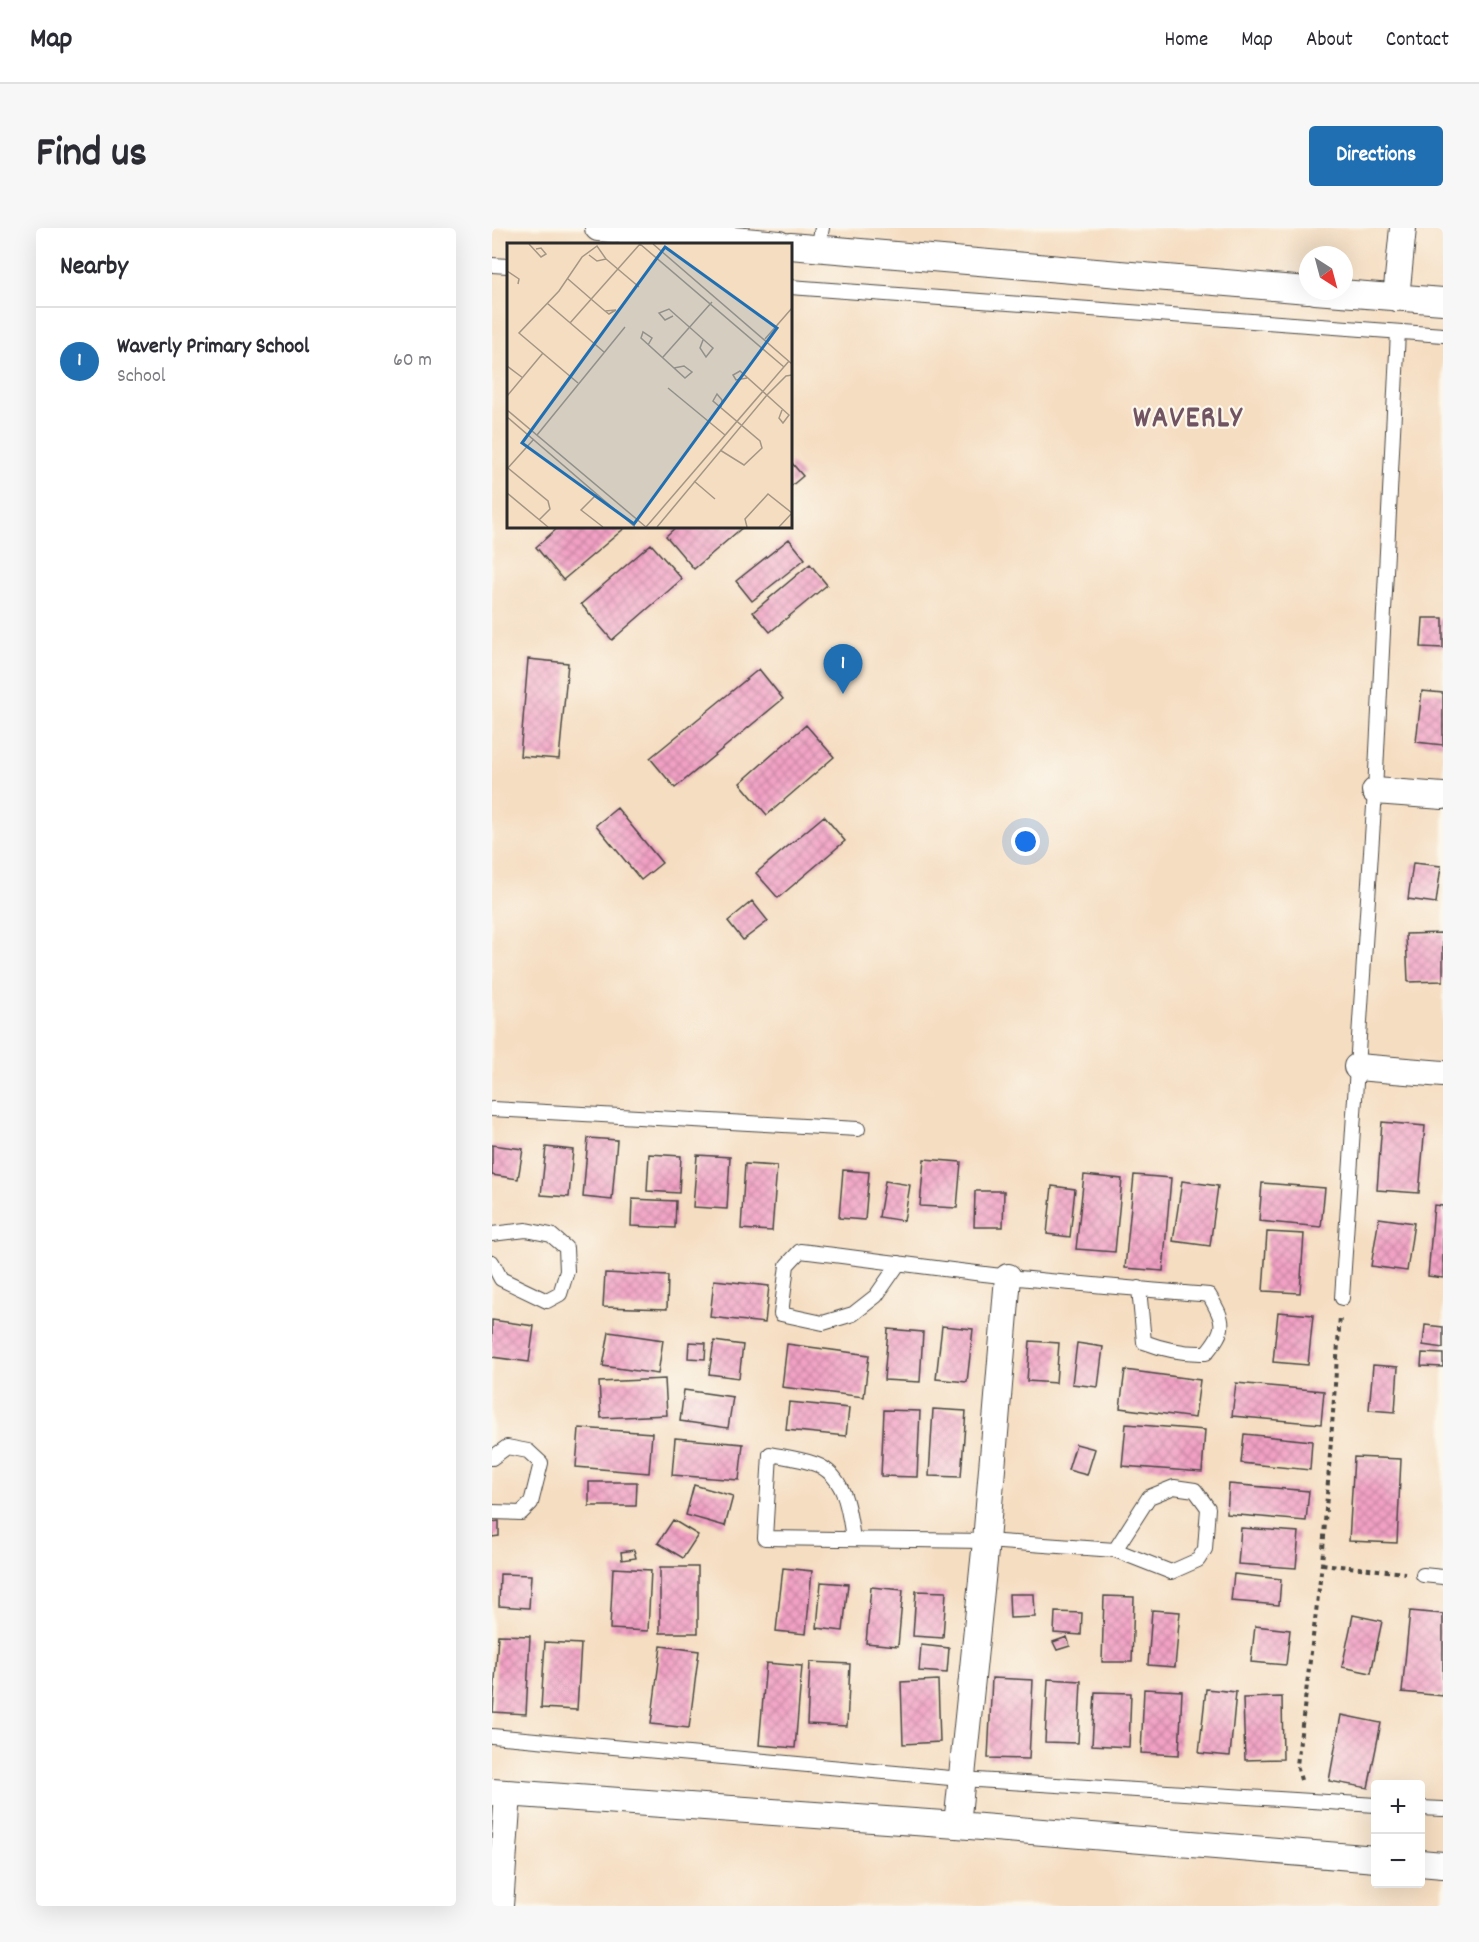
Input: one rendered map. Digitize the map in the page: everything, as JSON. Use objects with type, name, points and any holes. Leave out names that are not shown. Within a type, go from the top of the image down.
[{"type":"street","points":[[598,228],[767,243]]},
{"type":"street","points":[[1396,298],[1403,228]]},
{"type":"street","points":[[792,245],[820,238],[1299,289]]},
{"type":"street","points":[[1353,294],[1443,301]]},
{"type":"street","points":[[1375,791],[1443,796]]},
{"type":"street","points":[[1358,1067],[1443,1074]]},
{"type":"street","points":[[957,1825],[986,1541],[1008,1277]]},
{"type":"street","points":[[500,1906],[500,1793],[957,1825],[1371,1859]]},
{"type":"street","points":[[1425,1863],[1443,1865]]},
{"type":"lane","points":[[492,265],[507,266]]},
{"type":"lane","points":[[792,287],[1443,335]]},
{"type":"lane","points":[[1342,1298],[1375,791],[1398,332]]},
{"type":"lane","points":[[492,1109],[858,1129]]},
{"type":"lane","points":[[492,1234],[526,1230],[551,1235],[566,1248],[567,1271],[560,1294],[547,1301],[501,1279],[492,1262]]},
{"type":"lane","points":[[899,1263],[876,1296],[853,1314],[823,1323],[781,1314],[787,1265],[800,1251],[899,1263],[1008,1277],[1139,1288],[1209,1295],[1221,1316],[1219,1337],[1206,1353],[1182,1354],[1144,1342],[1139,1288]]},
{"type":"lane","points":[[492,1458],[507,1447],[528,1451],[541,1463],[531,1503],[521,1514],[492,1512]]},
{"type":"lane","points":[[853,1539],[848,1504],[837,1479],[818,1465],[770,1454],[765,1538],[986,1541],[1115,1550],[1171,1572],[1198,1560],[1205,1549],[1208,1508],[1195,1490],[1174,1487],[1149,1497],[1115,1550]]},
{"type":"lane","points":[[1424,1575],[1443,1577]]},
{"type":"lane","points":[[492,1736],[961,1779],[1371,1805]]},
{"type":"lane","points":[[1425,1808],[1443,1809]]},
{"type":"path","points":[[1306,1801],[1297,1766],[1322,1564],[1342,1298]]},
{"type":"path","points":[[1322,1564],[1424,1575]]},
{"type":"building","points":[[792,463],[803,476],[792,485]]},
{"type":"building","points":[[558,528],[625,528],[563,580],[536,547]]},
{"type":"building","points":[[675,528],[742,528],[694,569],[666,536]]},
{"type":"building","points":[[789,539],[805,559],[752,601],[736,581]]},
{"type":"building","points":[[651,544],[682,579],[612,640],[581,604]]},
{"type":"building","points":[[810,564],[827,585],[770,632],[753,612]]},
{"type":"building","points":[[1423,618],[1443,618],[1443,648],[1421,647]]},
{"type":"building","points":[[528,659],[568,663],[559,759],[520,756]]},
{"type":"building","points":[[759,669],[783,699],[675,788],[650,758]]},
{"type":"building","points":[[1422,691],[1443,693],[1443,745],[1416,742]]},
{"type":"building","points":[[806,725],[834,757],[767,815],[740,783]]},
{"type":"building","points":[[617,808],[662,863],[641,880],[596,825]]},
{"type":"building","points":[[824,816],[845,841],[778,898],[756,873]]},
{"type":"building","points":[[1413,863],[1441,866],[1436,903],[1408,899]]},
{"type":"building","points":[[752,901],[768,921],[743,940],[728,921]]},
{"type":"building","points":[[1443,933],[1443,981],[1408,982],[1406,934]]},
{"type":"building","points":[[1382,1122],[1425,1126],[1419,1193],[1377,1190]]},
{"type":"building","points":[[588,1138],[617,1140],[612,1200],[583,1197]]},
{"type":"building","points":[[492,1145],[523,1149],[518,1179],[492,1175]]},
{"type":"building","points":[[546,1147],[573,1150],[569,1197],[541,1195]]},
{"type":"building","points":[[649,1154],[681,1156],[679,1193],[647,1191]]},
{"type":"building","points":[[697,1155],[730,1157],[727,1209],[693,1207]]},
{"type":"building","points":[[924,1159],[961,1162],[957,1208],[920,1206]]},
{"type":"building","points":[[745,1164],[777,1166],[772,1231],[741,1229]]},
{"type":"building","points":[[843,1170],[869,1172],[865,1220],[839,1218]]},
{"type":"building","points":[[1084,1175],[1122,1179],[1115,1252],[1076,1249]]},
{"type":"building","points":[[1134,1175],[1171,1178],[1163,1271],[1125,1268]]},
{"type":"building","points":[[885,1181],[910,1185],[904,1221],[879,1217]]},
{"type":"building","points":[[1182,1181],[1218,1186],[1210,1246],[1173,1241]]},
{"type":"building","points":[[1262,1183],[1325,1188],[1321,1227],[1259,1221]]},
{"type":"building","points":[[1052,1186],[1075,1189],[1070,1237],[1047,1234]]},
{"type":"building","points":[[975,1191],[1004,1191],[1003,1227],[974,1227]]},
{"type":"building","points":[[632,1199],[676,1201],[675,1228],[631,1226]]},
{"type":"building","points":[[1434,1205],[1443,1206],[1443,1278],[1428,1276]]},
{"type":"building","points":[[1379,1218],[1414,1223],[1407,1271],[1371,1266]]},
{"type":"building","points":[[1267,1232],[1304,1234],[1300,1293],[1263,1291]]},
{"type":"building","points":[[605,1273],[668,1276],[667,1309],[603,1307]]},
{"type":"building","points":[[714,1280],[769,1286],[765,1323],[710,1317]]},
{"type":"building","points":[[1278,1312],[1313,1315],[1308,1365],[1273,1362]]},
{"type":"building","points":[[492,1320],[534,1326],[529,1362],[492,1357]]},
{"type":"building","points":[[1425,1325],[1443,1327],[1443,1348],[1423,1345]]},
{"type":"building","points":[[942,1326],[973,1329],[967,1382],[936,1379]]},
{"type":"building","points":[[888,1329],[923,1332],[920,1382],[884,1380]]},
{"type":"building","points":[[609,1332],[663,1340],[658,1374],[603,1366]]},
{"type":"building","points":[[714,1341],[743,1345],[739,1378],[709,1374]]},
{"type":"building","points":[[1030,1341],[1059,1343],[1056,1383],[1027,1381]]},
{"type":"building","points":[[689,1342],[706,1343],[705,1359],[688,1358]]},
{"type":"building","points":[[1077,1343],[1103,1347],[1098,1387],[1072,1384]]},
{"type":"building","points":[[787,1344],[869,1355],[864,1397],[782,1387]]},
{"type":"building","points":[[1422,1353],[1443,1354],[1443,1367],[1421,1366]]},
{"type":"building","points":[[1373,1365],[1398,1367],[1395,1412],[1369,1410]]},
{"type":"building","points":[[1125,1370],[1200,1380],[1195,1418],[1120,1408]]},
{"type":"building","points":[[665,1379],[667,1415],[601,1418],[599,1382]]},
{"type":"building","points":[[1236,1383],[1324,1391],[1321,1424],[1232,1416]]},
{"type":"building","points":[[684,1390],[733,1397],[728,1428],[680,1421]]},
{"type":"building","points":[[789,1402],[849,1408],[846,1436],[786,1430]]},
{"type":"building","points":[[933,1409],[966,1411],[961,1477],[929,1476]]},
{"type":"building","points":[[884,1410],[920,1411],[917,1477],[881,1476]]},
{"type":"building","points":[[1126,1424],[1205,1430],[1202,1472],[1122,1466]]},
{"type":"building","points":[[579,1428],[652,1433],[649,1473],[576,1467]]},
{"type":"building","points":[[1244,1434],[1312,1441],[1310,1470],[1241,1463]]},
{"type":"building","points":[[675,1438],[743,1444],[739,1480],[672,1475]]},
{"type":"building","points":[[1076,1444],[1095,1449],[1087,1475],[1068,1470]]},
{"type":"building","points":[[1354,1457],[1401,1459],[1397,1543],[1349,1541]]},
{"type":"building","points":[[589,1482],[637,1482],[636,1506],[589,1506]]},
{"type":"building","points":[[1229,1484],[1309,1491],[1306,1521],[1227,1514]]},
{"type":"building","points":[[694,1485],[733,1496],[725,1526],[686,1515]]},
{"type":"building","points":[[673,1520],[698,1535],[683,1558],[658,1543]]},
{"type":"building","points":[[499,1521],[499,1536],[492,1537],[492,1522]]},
{"type":"building","points":[[1241,1528],[1299,1532],[1296,1568],[1238,1564]]},
{"type":"building","points":[[634,1550],[636,1558],[622,1560],[621,1552]]},
{"type":"building","points":[[660,1567],[698,1567],[698,1633],[660,1633]]},
{"type":"building","points":[[613,1568],[651,1570],[648,1631],[610,1629]]},
{"type":"building","points":[[783,1568],[812,1571],[806,1634],[776,1631]]},
{"type":"building","points":[[500,1574],[531,1575],[529,1608],[499,1606]]},
{"type":"building","points":[[1234,1574],[1281,1579],[1279,1605],[1231,1601]]},
{"type":"building","points":[[821,1582],[848,1584],[843,1631],[817,1628]]},
{"type":"building","points":[[871,1587],[903,1590],[898,1646],[866,1643]]},
{"type":"building","points":[[916,1591],[946,1592],[943,1638],[913,1636]]},
{"type":"building","points":[[1009,1594],[1034,1594],[1035,1617],[1010,1618]]},
{"type":"building","points":[[1104,1596],[1134,1597],[1132,1662],[1102,1662]]},
{"type":"building","points":[[1152,1610],[1180,1612],[1175,1667],[1148,1665]]},
{"type":"building","points":[[1410,1611],[1443,1614],[1443,1696],[1402,1692]]},
{"type":"building","points":[[1055,1612],[1082,1613],[1081,1635],[1054,1633]]},
{"type":"building","points":[[1353,1615],[1382,1621],[1371,1673],[1342,1667]]},
{"type":"building","points":[[1255,1626],[1290,1630],[1286,1665],[1251,1662]]},
{"type":"building","points":[[498,1635],[530,1636],[526,1714],[493,1712]]},
{"type":"building","points":[[1067,1637],[1070,1646],[1057,1650],[1053,1642]]},
{"type":"building","points":[[545,1642],[581,1644],[577,1710],[541,1708]]},
{"type":"building","points":[[921,1645],[949,1648],[947,1673],[919,1671]]},
{"type":"building","points":[[661,1646],[699,1651],[689,1728],[651,1724]]},
{"type":"building","points":[[810,1662],[850,1664],[847,1726],[807,1724]]},
{"type":"building","points":[[766,1663],[802,1666],[795,1748],[759,1745]]},
{"type":"building","points":[[992,1678],[1033,1680],[1029,1759],[988,1758]]},
{"type":"building","points":[[1048,1679],[1081,1681],[1078,1743],[1045,1742]]},
{"type":"building","points":[[938,1680],[940,1742],[903,1744],[901,1682]]},
{"type":"building","points":[[1144,1689],[1182,1691],[1179,1755],[1141,1753]]},
{"type":"building","points":[[1206,1689],[1236,1692],[1230,1756],[1199,1753]]},
{"type":"building","points":[[1095,1692],[1131,1693],[1129,1747],[1092,1745]]},
{"type":"building","points":[[1282,1697],[1283,1759],[1245,1760],[1243,1698]]},
{"type":"building","points":[[1341,1715],[1381,1723],[1368,1788],[1329,1781]]},
{"type":"place","name":"Waverly Primary School","points":[[843,694]]},
{"type":"district","name":"WAVERLY","points":[[1188,420]]}]
